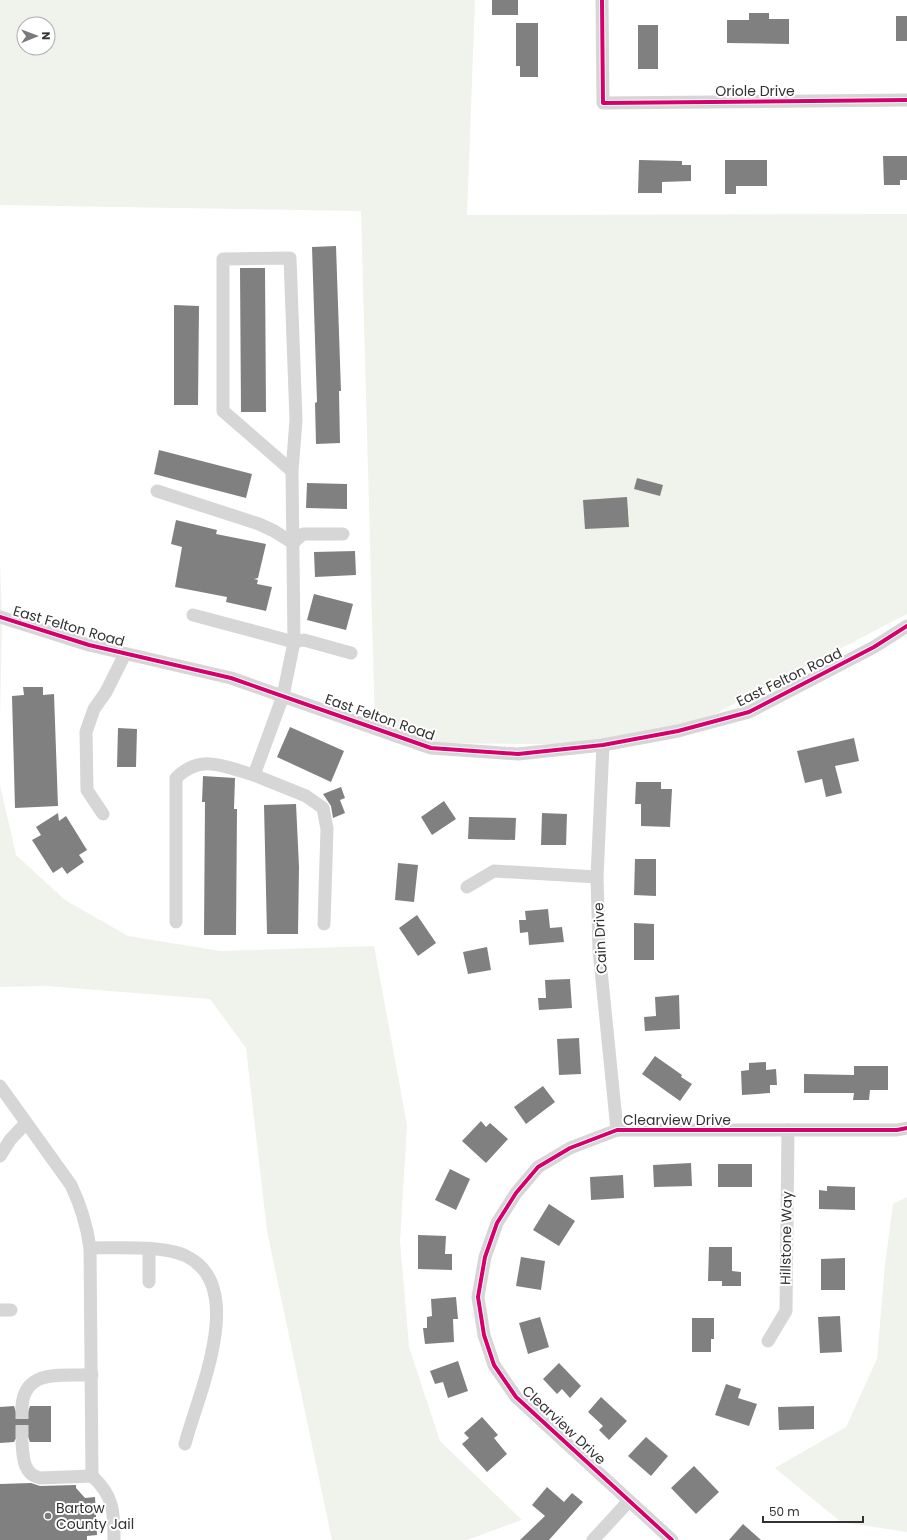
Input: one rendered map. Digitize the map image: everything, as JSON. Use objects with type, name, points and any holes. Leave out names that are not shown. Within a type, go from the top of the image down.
[{"type":"street","name":"Oriole Drive","points":[[602,0],[603,103],[907,100]]},
{"type":"street","points":[[254,775],[283,696],[294,642],[292,471],[296,420],[290,258],[223,258],[224,411],[292,471]]},
{"type":"street","points":[[157,491],[259,524],[274,531],[293,544]]},
{"type":"street","points":[[293,544],[303,534],[343,534]]},
{"type":"street","points":[[193,616],[294,642],[304,640],[351,653]]},
{"type":"street","name":"East Felton Road","points":[[0,618],[89,645],[231,678],[432,748],[518,754],[603,745],[678,731],[749,712],[874,646],[907,626]]},
{"type":"street","points":[[102,814],[87,790],[86,732],[94,709],[106,692],[125,654]]},
{"type":"street","name":"Cain Drive","points":[[603,745],[597,877],[599,950],[617,1130]]},
{"type":"street","points":[[176,922],[176,778],[185,769],[208,762],[254,775],[306,796],[323,808],[327,829],[324,924]]},
{"type":"street","points":[[467,887],[494,871],[597,877]]},
{"type":"street","points":[[0,1086],[63,1172],[78,1199],[87,1228],[90,1248],[92,1476],[110,1497],[113,1512],[114,1540]]},
{"type":"street","points":[[0,1156],[10,1140],[26,1123]]},
{"type":"street","name":"Clearview Drive","points":[[672,1540],[516,1397],[494,1366],[484,1335],[478,1297],[485,1256],[497,1223],[516,1192],[538,1167],[570,1148],[617,1130],[897,1130],[907,1128]]},
{"type":"street","name":"Hillstone Way","points":[[768,1341],[786,1311],[788,1130]]},
{"type":"street","points":[[90,1248],[149,1249],[176,1253],[186,1256],[197,1263],[208,1278],[214,1297],[216,1330],[211,1362],[185,1444]]},
{"type":"street","points":[[149,1249],[149,1282]]},
{"type":"street","points":[[22,1406],[26,1390],[31,1383],[42,1377],[92,1375]]},
{"type":"street","points":[[22,1442],[23,1460],[27,1469],[33,1476],[40,1478],[92,1476]]},
{"type":"street","points":[[593,1540],[629,1501]]},
{"type":"shaded area","points":[[0,0],[475,0],[467,215],[907,214],[907,614],[701,721],[603,745],[439,743],[375,728],[361,211],[0,205]]},
{"type":"shaded area","points":[[0,562],[2,618],[0,722]]},
{"type":"shaded area","points":[[0,785],[16,855],[65,900],[128,936],[220,951],[374,946],[407,1125],[400,1241],[409,1347],[440,1441],[522,1520],[467,1540],[332,1540],[267,1231],[246,1048],[210,999],[48,986],[0,987]]},
{"type":"shaded area","points":[[907,1197],[907,1532],[841,1522],[775,1468],[846,1427],[877,1359],[885,1265],[893,1204]]},
{"type":"building","points":[[492,0],[518,0],[518,15],[492,15]]},
{"type":"building","points":[[749,13],[769,13],[769,19],[789,19],[789,44],[727,43],[727,20],[749,20]]},
{"type":"building","points":[[896,16],[907,16],[907,41],[896,41]]},
{"type":"building","points":[[516,23],[538,23],[538,77],[520,77],[520,66],[516,66]]},
{"type":"building","points":[[638,25],[658,25],[658,69],[638,69]]},
{"type":"building","points":[[883,156],[907,156],[907,180],[900,180],[900,185],[884,185]]},
{"type":"building","points":[[639,160],[682,161],[682,165],[691,165],[691,181],[662,182],[662,193],[638,193]]},
{"type":"building","points":[[725,160],[767,160],[767,186],[736,186],[736,194],[725,194]]},
{"type":"building","points":[[336,246],[341,391],[339,391],[340,443],[316,444],[315,403],[317,402],[312,247]]},
{"type":"building","points":[[240,268],[265,268],[266,412],[241,412]]},
{"type":"building","points":[[174,305],[199,306],[198,405],[174,405]]},
{"type":"building","points":[[159,450],[252,474],[246,498],[154,474]]},
{"type":"building","points":[[637,478],[663,485],[660,496],[634,489]]},
{"type":"building","points":[[307,483],[347,484],[347,509],[306,508]]},
{"type":"building","points":[[627,497],[629,527],[585,529],[583,500]]},
{"type":"building","points":[[176,520],[217,530],[216,534],[266,544],[258,578],[254,579],[258,580],[257,584],[272,587],[266,611],[226,602],[227,597],[175,587],[182,547],[171,544]]},
{"type":"building","points":[[355,551],[356,575],[315,577],[314,552]]},
{"type":"building","points":[[314,594],[353,604],[346,630],[307,620]]},
{"type":"building","points":[[23,687],[43,687],[43,695],[54,694],[58,806],[15,808],[12,696],[24,695]]},
{"type":"building","points":[[290,727],[344,751],[331,782],[277,757]]},
{"type":"building","points":[[118,728],[137,729],[136,767],[117,767]]},
{"type":"building","points":[[854,738],[859,761],[835,766],[842,793],[826,797],[822,779],[805,783],[797,751]]},
{"type":"building","points":[[203,776],[235,778],[234,809],[237,809],[236,935],[204,935],[205,802],[202,802]]},
{"type":"building","points":[[636,782],[661,782],[661,789],[672,789],[670,827],[641,826],[641,804],[635,804]]},
{"type":"building","points":[[341,787],[345,798],[340,800],[345,813],[333,818],[331,806],[323,794]]},
{"type":"building","points":[[444,801],[456,819],[432,835],[421,817]]},
{"type":"building","points":[[296,804],[299,867],[298,934],[267,934],[264,805]]},
{"type":"building","points":[[58,813],[59,821],[66,816],[87,850],[79,855],[84,862],[67,874],[62,867],[53,873],[32,840],[41,835],[36,827]]},
{"type":"building","points":[[542,813],[567,814],[566,845],[541,845]]},
{"type":"building","points":[[469,817],[516,818],[515,840],[468,839]]},
{"type":"building","points":[[635,859],[656,859],[656,896],[634,895]]},
{"type":"building","points":[[398,863],[418,865],[414,902],[395,900]]},
{"type":"building","points":[[548,909],[550,928],[562,927],[564,942],[529,945],[528,932],[520,933],[519,920],[526,920],[525,911]]},
{"type":"building","points":[[417,915],[436,943],[418,956],[399,928]]},
{"type":"building","points":[[634,923],[654,924],[654,960],[634,960]]},
{"type":"building","points":[[487,947],[491,970],[468,974],[463,952]]},
{"type":"building","points":[[570,979],[572,1008],[539,1010],[538,998],[546,998],[545,980]]},
{"type":"building","points":[[679,995],[680,1029],[645,1031],[644,1017],[656,1016],[655,997]]},
{"type":"building","points":[[579,1038],[581,1074],[559,1075],[557,1039]]},
{"type":"building","points":[[655,1056],[692,1084],[680,1101],[642,1074]]},
{"type":"building","points":[[766,1062],[766,1070],[776,1069],[777,1085],[770,1085],[770,1093],[742,1095],[741,1071],[749,1070],[749,1063]]},
{"type":"building","points":[[854,1066],[888,1066],[888,1090],[870,1090],[869,1100],[853,1100],[854,1093],[804,1093],[804,1074],[854,1075]]},
{"type":"building","points":[[543,1086],[555,1102],[526,1124],[514,1107]]},
{"type":"building","points":[[481,1121],[486,1127],[490,1123],[508,1139],[486,1163],[462,1141]]},
{"type":"building","points":[[691,1163],[692,1186],[654,1187],[653,1165]]},
{"type":"building","points":[[718,1164],[752,1164],[752,1187],[718,1187]]},
{"type":"building","points":[[450,1169],[470,1179],[456,1210],[435,1200]]},
{"type":"building","points":[[623,1175],[624,1198],[591,1200],[590,1177]]},
{"type":"building","points":[[827,1186],[855,1187],[855,1210],[819,1209],[819,1190],[827,1191]]},
{"type":"building","points":[[549,1204],[575,1221],[559,1246],[533,1230]]},
{"type":"building","points":[[418,1235],[446,1236],[445,1254],[452,1254],[452,1270],[418,1269]]},
{"type":"building","points":[[709,1247],[732,1247],[732,1271],[741,1272],[741,1286],[722,1286],[722,1281],[708,1281]]},
{"type":"building","points":[[521,1257],[545,1261],[541,1290],[516,1286]]},
{"type":"building","points":[[845,1258],[845,1290],[821,1290],[821,1259]]},
{"type":"building","points":[[456,1297],[458,1319],[453,1319],[454,1342],[425,1344],[423,1328],[427,1328],[427,1317],[432,1316],[431,1299]]},
{"type":"building","points":[[840,1316],[842,1352],[820,1353],[818,1317]]},
{"type":"building","points":[[540,1317],[549,1347],[528,1354],[519,1323]]},
{"type":"building","points":[[692,1318],[714,1318],[714,1339],[711,1339],[711,1352],[692,1352]]},
{"type":"building","points":[[458,1361],[468,1391],[448,1398],[443,1382],[435,1384],[430,1371]]},
{"type":"building","points":[[559,1363],[581,1386],[570,1398],[562,1389],[557,1394],[543,1379]]},
{"type":"building","points":[[726,1384],[741,1389],[738,1398],[757,1404],[749,1426],[715,1415]]},
{"type":"building","points":[[601,1397],[627,1421],[609,1440],[599,1430],[603,1426],[588,1412]]},
{"type":"building","points":[[14,1406],[16,1412],[21,1414],[28,1412],[30,1406],[51,1406],[51,1442],[30,1442],[28,1437],[22,1434],[17,1436],[14,1442],[0,1443],[0,1407]]},
{"type":"building","points":[[814,1406],[814,1429],[779,1430],[778,1407]]},
{"type":"building","points":[[482,1417],[498,1435],[494,1438],[507,1454],[487,1472],[462,1444],[469,1438],[464,1433]]},
{"type":"building","points":[[646,1437],[668,1456],[651,1476],[628,1456]]},
{"type":"building","points":[[694,1466],[719,1492],[696,1514],[671,1488]]},
{"type":"building","name":"Bartow County Jail","points":[[31,1483],[40,1486],[76,1485],[76,1488],[85,1498],[95,1497],[97,1535],[87,1536],[87,1540],[0,1540],[0,1484]]},
{"type":"building","points":[[547,1487],[564,1502],[572,1493],[583,1502],[549,1540],[520,1540],[545,1516],[532,1505]]},
{"type":"building","points":[[743,1524],[761,1540],[729,1540]]},
{"type":"tunnel","points":[[22,1406],[22,1442]]},
{"type":"cycle path","points":[[602,0],[603,103],[907,100]]},
{"type":"cycle path","points":[[0,617],[89,645],[231,678],[431,748],[518,754],[603,745],[678,731],[749,712],[874,647],[907,626]]},
{"type":"cycle path","points":[[672,1540],[516,1397],[494,1365],[484,1335],[478,1297],[485,1257],[497,1223],[516,1193],[538,1167],[570,1148],[617,1130],[897,1130],[907,1128]]},
{"type":"place","name":"Bartow County Jail","points":[[48,1516]]}]
